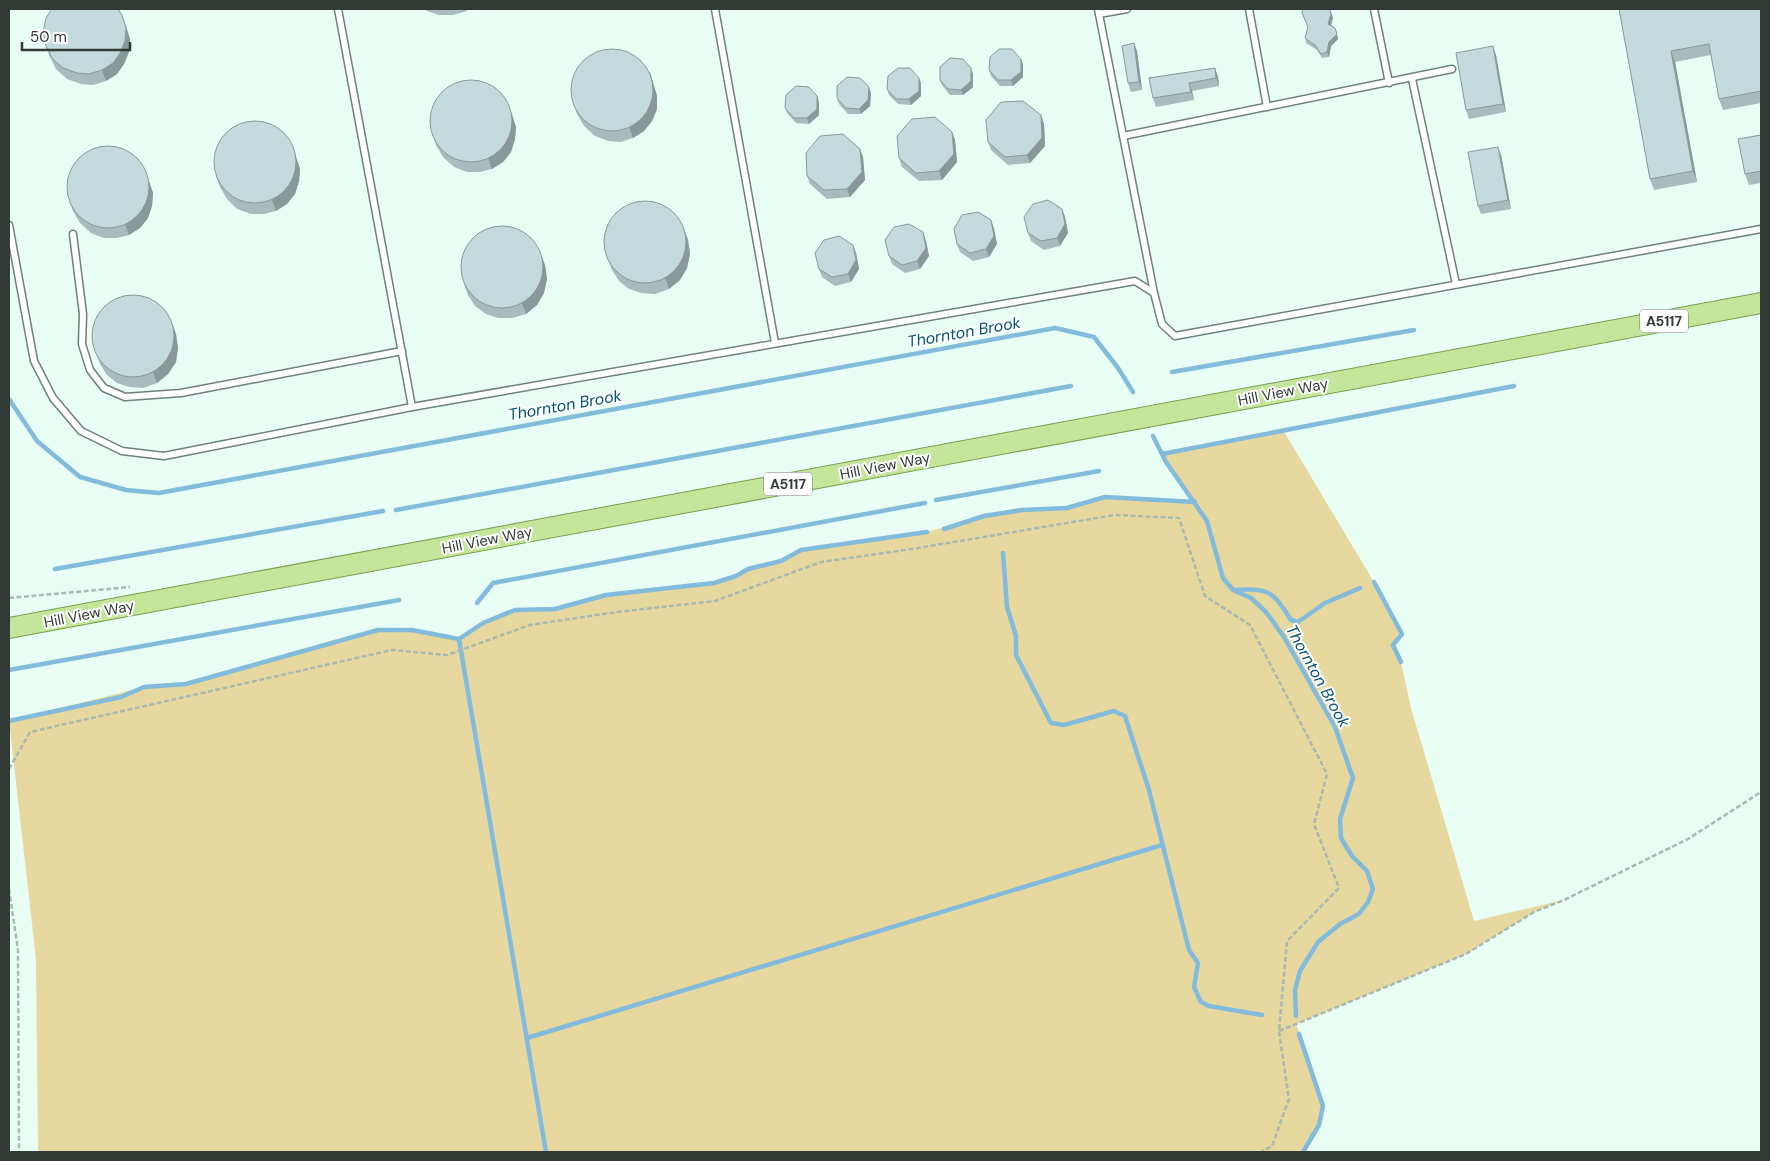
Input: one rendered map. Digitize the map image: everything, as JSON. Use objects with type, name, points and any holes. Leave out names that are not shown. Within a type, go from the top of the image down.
[{"type":"main road","name":"Hill View Way","points":[[9,628],[1761,303]]},
{"type":"lane","points":[[338,9],[412,407]]},
{"type":"lane","points":[[715,9],[775,343]]},
{"type":"lane","points":[[1127,9],[1099,12],[1154,293],[1162,324],[1176,336],[1761,229]]},
{"type":"lane","points":[[1249,9],[1267,107]]},
{"type":"lane","points":[[1374,9],[1389,83]]},
{"type":"lane","points":[[1123,136],[1412,79],[1452,69]]},
{"type":"lane","points":[[1412,79],[1456,284]]},
{"type":"lane","points":[[9,225],[34,361],[49,390],[80,430],[122,451],[164,456],[412,407],[1134,281],[1154,293]]},
{"type":"lane","points":[[73,234],[83,314],[82,344],[90,370],[104,388],[125,397],[181,393],[402,351]]},
{"type":"path","points":[[9,769],[30,732],[392,650],[447,655],[530,625],[617,612],[715,601],[821,562],[912,549],[1115,515],[1179,518],[1205,596],[1250,625],[1327,774],[1314,824],[1340,888],[1287,941],[1279,1030],[1289,1099],[1272,1146],[1261,1152]]},
{"type":"path","points":[[1279,1030],[1466,954],[1534,912],[1564,900],[1688,839],[1761,792]]},
{"type":"path","points":[[9,889],[18,950],[19,1152]]},
{"type":"shaded area","points":[[1283,430],[1374,582],[1402,634],[1393,646],[1401,662],[1411,708],[1474,921],[1564,900],[1534,912],[1466,954],[1296,1024],[1323,1106],[1319,1125],[1303,1152],[38,1152],[36,959],[9,721],[144,687],[186,684],[378,630],[412,630],[459,639],[483,623],[515,610],[555,609],[606,595],[714,583],[736,576],[748,569],[781,561],[801,550],[927,532],[984,516],[1022,510],[1067,508],[1105,497],[1194,502],[1162,454]]},
{"type":"building","points":[[52,9],[118,9],[126,28],[125,41],[113,63],[102,70],[89,74],[77,73],[63,68],[52,58],[46,46],[43,32],[46,18]]},
{"type":"building","points":[[1303,9],[1330,9],[1331,14],[1328,24],[1335,28],[1337,34],[1329,42],[1327,52],[1321,54],[1315,45],[1305,38],[1308,27],[1302,13]]},
{"type":"building","points":[[1619,9],[1761,9],[1761,91],[1719,99],[1709,44],[1671,51],[1693,171],[1650,179]]},
{"type":"building","points":[[1134,43],[1139,82],[1128,83],[1122,46]]},
{"type":"building","points":[[1493,46],[1503,104],[1466,110],[1456,53]]},
{"type":"building","points":[[612,49],[628,52],[641,61],[650,74],[653,90],[650,106],[641,119],[628,128],[612,131],[596,128],[583,119],[574,106],[571,90],[574,74],[583,61],[596,52]]},
{"type":"building","points":[[999,49],[1012,49],[1021,59],[1021,72],[1011,80],[998,80],[989,70],[990,57]]},
{"type":"building","points":[[950,58],[963,59],[971,68],[971,81],[961,90],[948,89],[940,80],[940,67]]},
{"type":"building","points":[[898,68],[910,68],[919,78],[919,91],[909,99],[896,99],[887,89],[888,76]]},
{"type":"building","points":[[1215,68],[1216,78],[1189,83],[1191,92],[1153,98],[1149,78]]},
{"type":"building","points":[[847,77],[860,78],[869,87],[868,100],[859,109],[846,108],[837,98],[837,86]]},
{"type":"building","points":[[471,80],[487,83],[500,92],[509,105],[512,121],[509,137],[500,150],[487,159],[471,162],[455,159],[442,150],[433,137],[430,121],[433,105],[442,92],[455,83]]},
{"type":"building","points":[[796,86],[809,87],[817,96],[817,109],[807,118],[794,118],[785,108],[786,95]]},
{"type":"building","points":[[1023,101],[1041,115],[1042,138],[1027,155],[1005,157],[988,142],[986,120],[1001,102]]},
{"type":"building","points":[[935,117],[952,132],[954,154],[939,171],[916,173],[899,158],[897,136],[912,119]]},
{"type":"building","points":[[255,121],[271,124],[284,133],[293,146],[296,162],[293,178],[284,191],[271,200],[255,203],[239,200],[226,191],[217,178],[214,162],[217,146],[226,133],[239,124]]},
{"type":"building","points":[[843,134],[860,149],[862,172],[847,189],[824,190],[807,176],[806,153],[820,136]]},
{"type":"building","points":[[1761,135],[1761,171],[1745,174],[1738,139]]},
{"type":"building","points":[[108,146],[124,149],[137,158],[146,171],[149,187],[146,203],[137,216],[124,225],[108,228],[92,225],[79,216],[70,203],[67,187],[70,171],[79,158],[92,149]]},
{"type":"building","points":[[1498,147],[1508,200],[1478,206],[1468,152]]},
{"type":"building","points":[[1048,200],[1062,209],[1065,224],[1057,238],[1041,241],[1028,233],[1024,217],[1033,204]]},
{"type":"building","points":[[645,201],[661,204],[674,213],[683,226],[686,242],[683,258],[674,271],[661,280],[645,283],[629,280],[616,271],[607,258],[604,242],[607,226],[616,213],[629,204]]},
{"type":"building","points":[[978,212],[991,220],[994,236],[986,249],[970,253],[957,244],[954,229],[962,215]]},
{"type":"building","points":[[909,224],[923,232],[926,248],[917,261],[902,265],[889,256],[885,240],[894,227]]},
{"type":"building","points":[[502,226],[518,229],[531,238],[540,251],[543,267],[540,283],[531,296],[518,305],[502,308],[486,305],[473,296],[464,283],[461,267],[464,251],[473,238],[486,229]]},
{"type":"building","points":[[839,236],[853,245],[856,260],[848,274],[832,277],[819,269],[815,253],[824,240]]},
{"type":"building","points":[[133,295],[149,298],[162,307],[171,320],[174,336],[171,352],[162,365],[149,374],[133,377],[117,374],[104,365],[95,352],[92,336],[95,320],[104,307],[117,298]]},
{"type":"waterway","name":"Thornton Brook","points":[[9,399],[37,441],[80,477],[126,490],[159,493],[1055,328],[1094,337],[1118,368],[1133,392]]},
{"type":"waterway","points":[[1172,372],[1414,330]]},
{"type":"waterway","points":[[396,510],[1071,386]]},
{"type":"waterway","points":[[1162,454],[1514,386]]},
{"type":"waterway","name":"Thornton Brook","points":[[1153,436],[1166,462],[1207,521],[1223,578],[1233,590],[1251,598],[1266,612],[1284,637],[1335,727],[1353,778],[1340,819],[1341,838],[1352,856],[1367,871],[1373,889],[1368,902],[1359,914],[1340,924],[1318,942],[1300,971],[1295,990],[1296,1016]]},
{"type":"waterway","points":[[936,500],[1099,471]]},
{"type":"waterway","points":[[944,529],[984,516],[1022,510],[1067,508],[1105,497],[1195,502]]},
{"type":"waterway","points":[[477,603],[493,583],[925,503]]},
{"type":"waterway","points":[[55,569],[383,511]]},
{"type":"waterway","points":[[546,1152],[459,639],[483,623],[515,610],[555,609],[606,595],[714,583],[736,576],[748,569],[781,561],[801,550],[927,532]]},
{"type":"waterway","points":[[1003,553],[1007,607],[1016,636],[1016,655],[1051,723],[1064,725],[1114,711],[1125,716],[1149,790],[1189,950],[1198,963],[1194,987],[1201,1002],[1209,1006],[1262,1015]]},
{"type":"waterway","points":[[1374,582],[1402,634],[1393,645],[1401,662]]},
{"type":"waterway","points":[[1234,590],[1255,590],[1269,593],[1291,620],[1298,622],[1325,603],[1360,588]]},
{"type":"waterway","points":[[9,670],[399,600]]},
{"type":"waterway","points":[[9,721],[121,697],[144,687],[186,684],[378,630],[412,630],[459,639]]},
{"type":"waterway","points":[[527,1038],[1162,845]]},
{"type":"waterway","name":"Thornton Brook","points":[[1299,1034],[1323,1106],[1319,1125],[1303,1152]]}]
